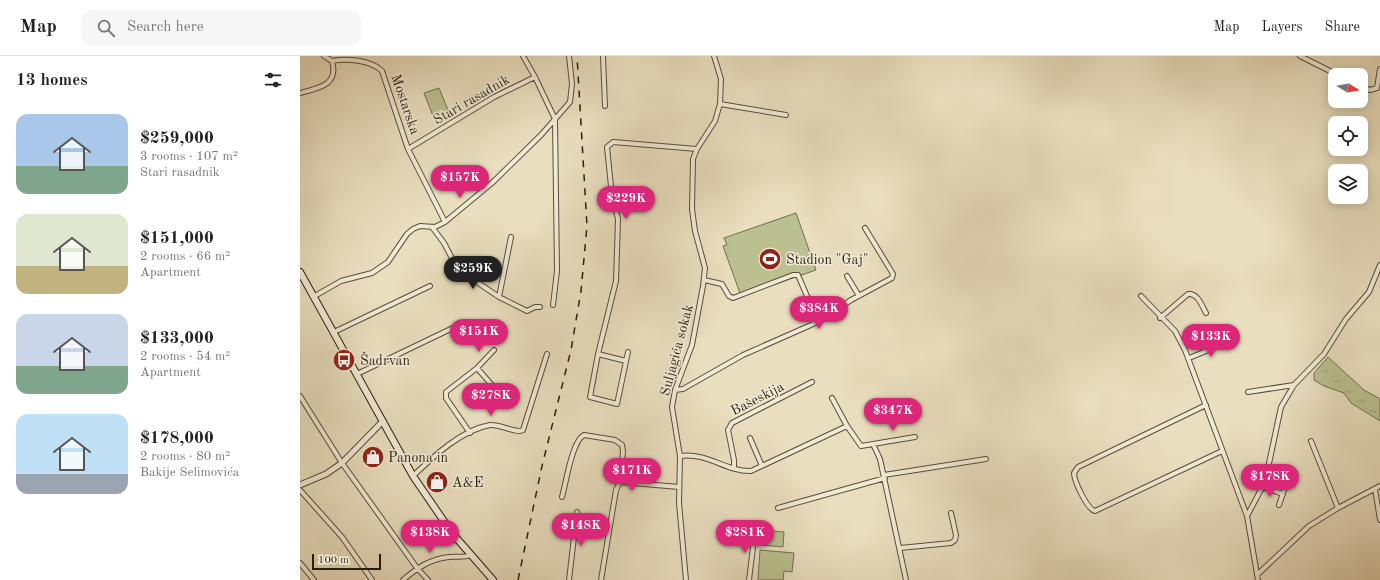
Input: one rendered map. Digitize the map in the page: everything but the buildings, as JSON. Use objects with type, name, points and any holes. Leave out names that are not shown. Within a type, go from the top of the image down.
[{"type":"main road","points":[[300,272],[413,476],[440,517],[470,555],[493,580]]},
{"type":"street","points":[[300,93],[331,81],[334,76],[332,61],[324,56]]},
{"type":"street","points":[[523,56],[555,119],[557,263],[553,305]]},
{"type":"street","points":[[313,297],[341,281],[372,274],[388,262],[407,234],[413,229],[420,226],[432,228],[445,222],[492,183],[542,135],[571,99],[572,84],[569,56]]},
{"type":"street","points":[[603,56],[605,106]]},
{"type":"street","name":"Suljagića sokak","points":[[686,580],[679,487],[680,456],[672,407],[675,390],[692,345],[704,280],[704,262],[695,231],[692,209],[693,159],[715,121],[720,104],[721,79],[714,56]]},
{"type":"street","points":[[1300,56],[1328,70]]},
{"type":"street","name":"Mostarska","points":[[332,61],[347,60],[373,65],[382,71],[408,149]]},
{"type":"street","points":[[1368,89],[1377,88],[1380,69]]},
{"type":"street","name":"Stari rasadnik","points":[[408,149],[494,97],[535,77]]},
{"type":"street","points":[[720,104],[786,115]]},
{"type":"street","points":[[628,352],[617,404],[590,397],[598,354],[616,281],[618,219],[612,196],[608,145],[613,142],[697,150]]},
{"type":"street","points":[[408,149],[445,222]]},
{"type":"street","points":[[432,228],[444,242],[455,264],[462,272],[499,297],[527,311],[535,307],[540,307]]},
{"type":"street","points":[[675,390],[681,390],[742,355],[818,322],[893,276],[865,228]]},
{"type":"street","points":[[499,297],[511,237]]},
{"type":"street","points":[[1247,516],[1263,487],[1281,407],[1294,385],[1324,354],[1346,319],[1368,292],[1380,265]]},
{"type":"street","points":[[704,280],[722,284],[729,296],[733,298],[793,275],[798,275],[818,322]]},
{"type":"street","points":[[847,276],[859,296]]},
{"type":"street","points":[[334,332],[430,286]]},
{"type":"street","points":[[1160,318],[1188,294],[1193,294],[1197,297],[1206,314]]},
{"type":"street","points":[[1141,296],[1160,318],[1175,331],[1189,358],[1247,516],[1258,578]]},
{"type":"street","points":[[357,374],[459,326]]},
{"type":"street","points":[[1189,358],[1226,343]]},
{"type":"street","points":[[470,433],[446,395],[448,389],[477,368],[494,350]]},
{"type":"street","points":[[413,476],[439,452],[470,433],[490,425],[501,426],[517,432],[523,430],[547,354]]},
{"type":"street","points":[[598,354],[626,361]]},
{"type":"street","points":[[477,368],[491,384]]},
{"type":"street","name":"Bašeskija","points":[[734,468],[734,460],[728,430],[732,422],[812,382]]},
{"type":"street","points":[[1248,392],[1294,385]]},
{"type":"street","points":[[300,396],[342,464],[417,568],[428,580]]},
{"type":"street","points":[[832,398],[847,426],[861,446],[915,437]]},
{"type":"street","points":[[1206,405],[1078,467],[1074,473],[1075,479],[1088,507],[1095,511],[1222,451]]},
{"type":"street","points":[[300,485],[326,474],[342,464],[383,421]]},
{"type":"street","points":[[680,456],[697,455],[734,468],[751,471],[847,426]]},
{"type":"street","points":[[562,497],[573,453],[579,439],[584,435],[615,440],[622,445],[624,451],[620,482],[616,490],[601,580]]},
{"type":"street","points":[[750,438],[762,466]]},
{"type":"street","points":[[1310,441],[1338,508]]},
{"type":"street","points":[[873,444],[884,476],[906,580]]},
{"type":"street","points":[[778,508],[884,476],[986,459]]},
{"type":"street","points":[[620,482],[679,487]]},
{"type":"street","points":[[1258,578],[1309,526],[1338,508],[1380,486]]},
{"type":"street","points":[[1263,487],[1283,494]]},
{"type":"street","points":[[1279,505],[1285,487]]},
{"type":"street","points":[[1375,488],[1380,520]]},
{"type":"street","points":[[300,490],[342,537],[372,580]]},
{"type":"street","points":[[569,580],[577,512]]},
{"type":"street","points":[[900,548],[951,543],[955,540],[956,534],[951,513]]},
{"type":"street","points":[[750,580],[755,531]]},
{"type":"street","points":[[402,580],[424,564],[450,556],[463,558],[470,555]]},
{"type":"street","points":[[300,563],[314,580]]},
{"type":"green space","points":[[439,88],[450,115],[435,121],[424,93]]},
{"type":"green space","name":"Stadion \"Gaj\"","points":[[796,213],[816,270],[741,296],[723,246],[727,245],[724,238]]},
{"type":"green space","points":[[1328,357],[1364,390],[1380,399],[1380,421],[1351,403],[1344,393],[1324,386],[1314,380],[1314,373]]},
{"type":"green space","points":[[761,530],[784,532],[783,547],[760,545]]},
{"type":"green space","points":[[760,550],[794,553],[792,572],[784,571],[783,580],[758,580]]},
{"type":"railway","points":[[518,580],[542,466],[571,350],[581,291],[587,226],[577,56]]},
{"type":"place","name":"Stadion \"Gaj\"","points":[[770,259]]},
{"type":"place","name":"Šadrvan","points":[[344,360]]},
{"type":"place","name":"Panona in","points":[[373,457]]},
{"type":"place","name":"A&E","points":[[437,482]]}]
